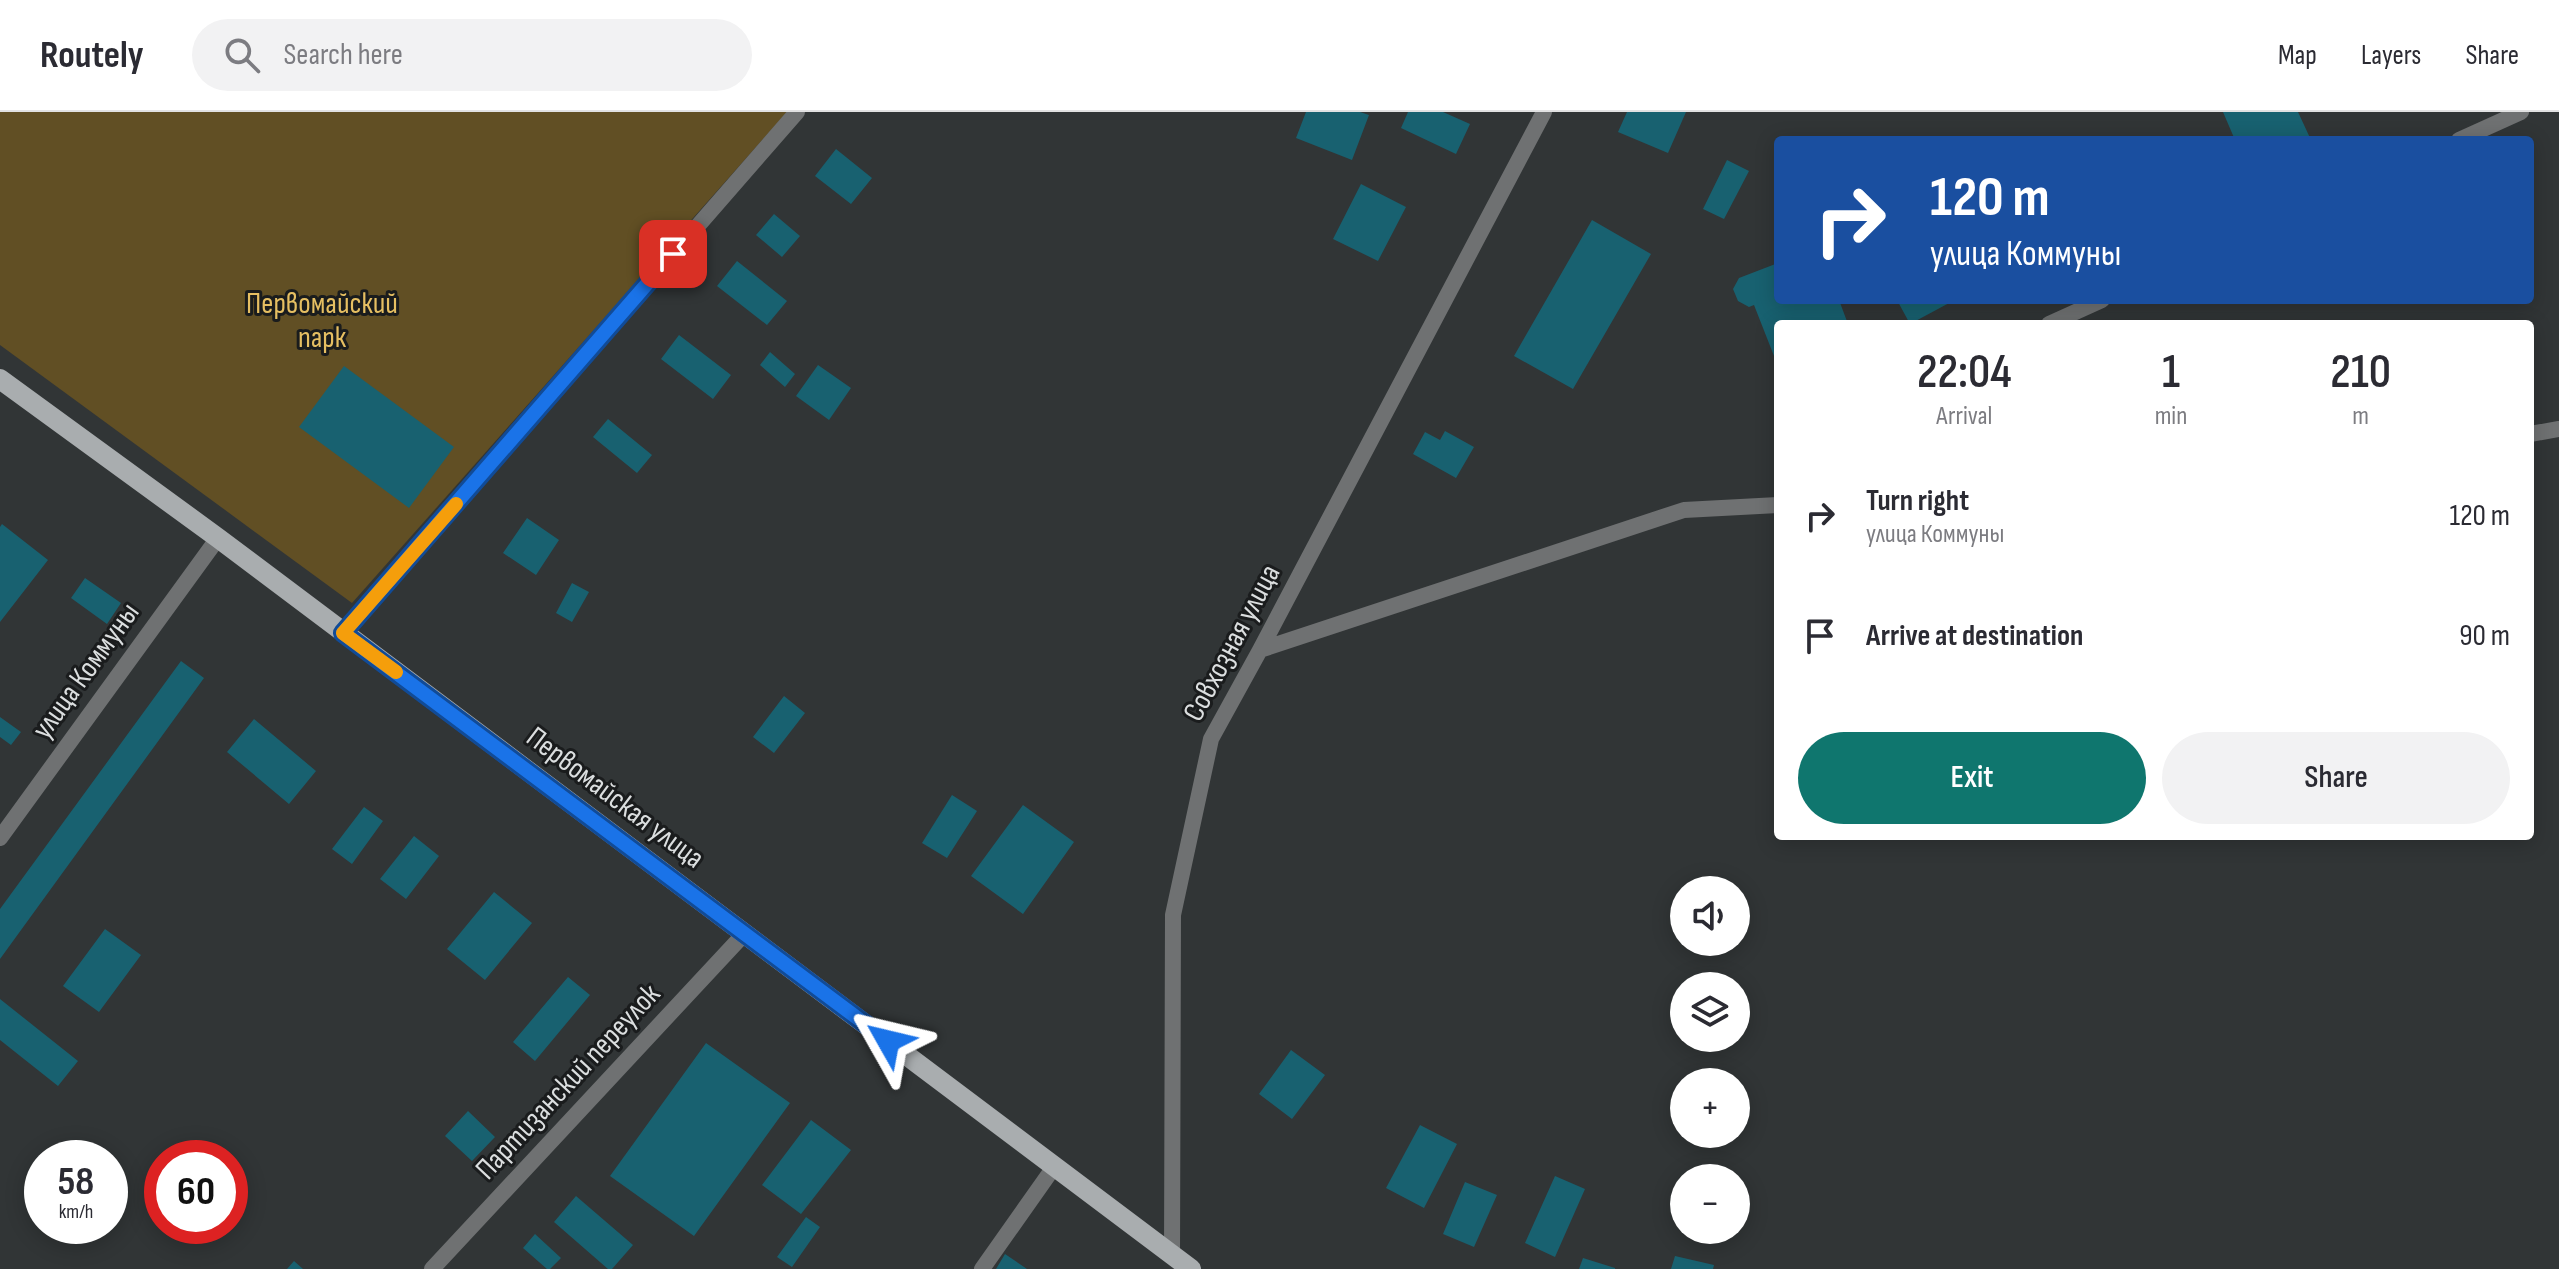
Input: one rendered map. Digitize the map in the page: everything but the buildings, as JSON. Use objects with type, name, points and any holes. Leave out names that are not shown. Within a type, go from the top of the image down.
[{"type":"main road","name":"Первомайская улица","points":[[0,379],[218,538],[1191,1269]]},
{"type":"street","points":[[343,633],[797,112]]},
{"type":"street","name":"Совхозная улица","points":[[1172,1255],[1173,915],[1211,739],[1544,112]]},
{"type":"street","points":[[2468,136],[2521,112]]},
{"type":"street","points":[[2058,320],[2093,304]]},
{"type":"street","points":[[2534,433],[2559,429]]},
{"type":"street","points":[[1260,650],[1684,510],[1774,505]]},
{"type":"street","name":"улица Коммуны","points":[[0,838],[218,538]]},
{"type":"street","name":"Партизанский переулок","points":[[432,1269],[745,933]]},
{"type":"street","points":[[982,1269],[1054,1167]]},
{"type":"green space","name":"Первомайский парк","points":[[0,112],[787,112],[352,603],[0,345]]},
{"type":"slow traffic","points":[[396,672],[343,633],[456,504]]},
{"type":"route","points":[[673,254],[343,633],[888,1041]]}]
